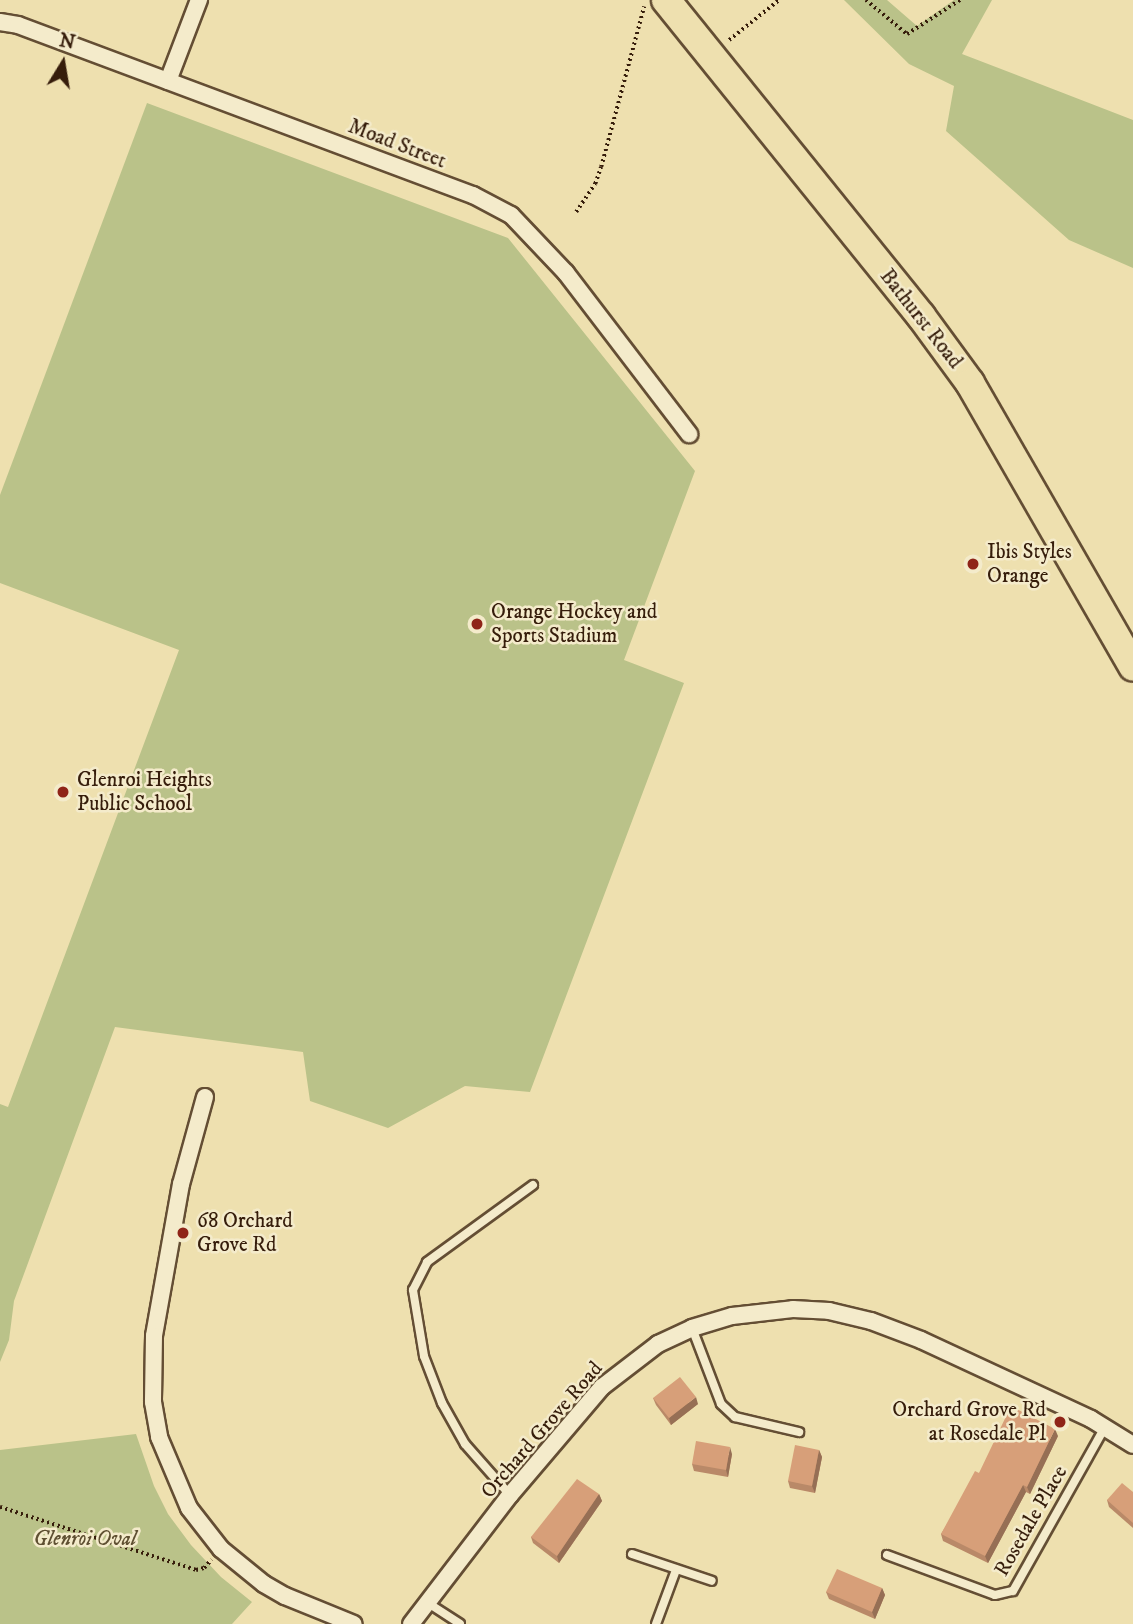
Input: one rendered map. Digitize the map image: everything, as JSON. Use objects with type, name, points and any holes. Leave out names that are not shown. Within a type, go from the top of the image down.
[{"type":"highway","name":"Bathurst Road","points":[[666,0],[921,316],[970,383],[1133,667]]},
{"type":"street","points":[[168,80],[199,0]]},
{"type":"street","name":"Moad Street","points":[[0,22],[18,25],[474,195],[511,215],[566,273],[689,434]]},
{"type":"street","points":[[205,1097],[181,1184],[154,1336],[152,1379],[159,1437],[189,1508],[221,1549],[264,1584],[285,1596],[354,1624]]},
{"type":"street","name":"Orchard Grove Road","points":[[411,1624],[510,1495],[603,1387],[658,1344],[692,1328],[732,1316],[772,1310],[829,1311],[860,1318],[917,1339],[1105,1427],[1133,1445]]},
{"type":"lane","points":[[510,1495],[465,1444],[442,1404],[424,1356],[413,1290],[428,1262],[533,1185]]},
{"type":"lane","points":[[692,1328],[721,1404],[734,1417],[799,1432]]},
{"type":"lane","name":"Rosedale Place","points":[[887,1555],[995,1595],[1013,1591],[1105,1427]]},
{"type":"lane","points":[[632,1554],[712,1581]]},
{"type":"lane","points":[[656,1624],[676,1570]]},
{"type":"lane","points":[[428,1603],[460,1624]]},
{"type":"path","points":[[576,212],[595,184],[601,167],[638,21],[642,9],[650,0]]},
{"type":"path","points":[[729,40],[779,0]]},
{"type":"path","points":[[866,0],[908,34],[960,0]]},
{"type":"path","points":[[0,1507],[196,1570],[204,1568],[221,1549]]},
{"type":"green space","points":[[844,0],[887,0],[917,26],[954,0],[992,0],[962,54],[1133,120],[1133,268],[1069,240],[946,131],[954,86],[909,64]]},
{"type":"green space","points":[[147,103],[508,238],[695,471],[624,660],[684,683],[530,1092],[465,1086],[388,1128],[310,1101],[303,1052],[115,1027],[14,1301],[9,1340],[0,1362],[0,1104],[8,1107],[179,650],[0,583],[0,495]]},
{"type":"green space","name":"Glenroi Oval","points":[[136,1434],[154,1486],[168,1514],[191,1545],[221,1577],[252,1602],[232,1624],[0,1624],[0,1450]]},
{"type":"building","points":[[680,1377],[696,1397],[669,1418],[653,1398]]},
{"type":"building","points":[[1011,1406],[1055,1429],[1027,1487],[1023,1485],[985,1556],[941,1534],[975,1471],[979,1473]]},
{"type":"building","points":[[696,1441],[730,1447],[726,1470],[692,1464]]},
{"type":"building","points":[[795,1445],[819,1450],[812,1486],[788,1481]]},
{"type":"building","points":[[577,1479],[599,1494],[557,1556],[531,1537]]},
{"type":"building","points":[[1122,1483],[1133,1492],[1133,1523],[1107,1500]]},
{"type":"building","points":[[837,1569],[882,1588],[872,1612],[826,1592]]},
{"type":"place","name":"Ibis Styles Orange","points":[[973,564]]},
{"type":"place","name":"Orange Hockey and Sports Stadium","points":[[477,624]]},
{"type":"place","name":"Glenroi Heights Public School","points":[[63,792]]},
{"type":"place","name":"68 Orchard Grove Rd","points":[[183,1233]]},
{"type":"place","name":"Orchard Grove Rd at Rosedale Pl","points":[[1060,1422]]}]
